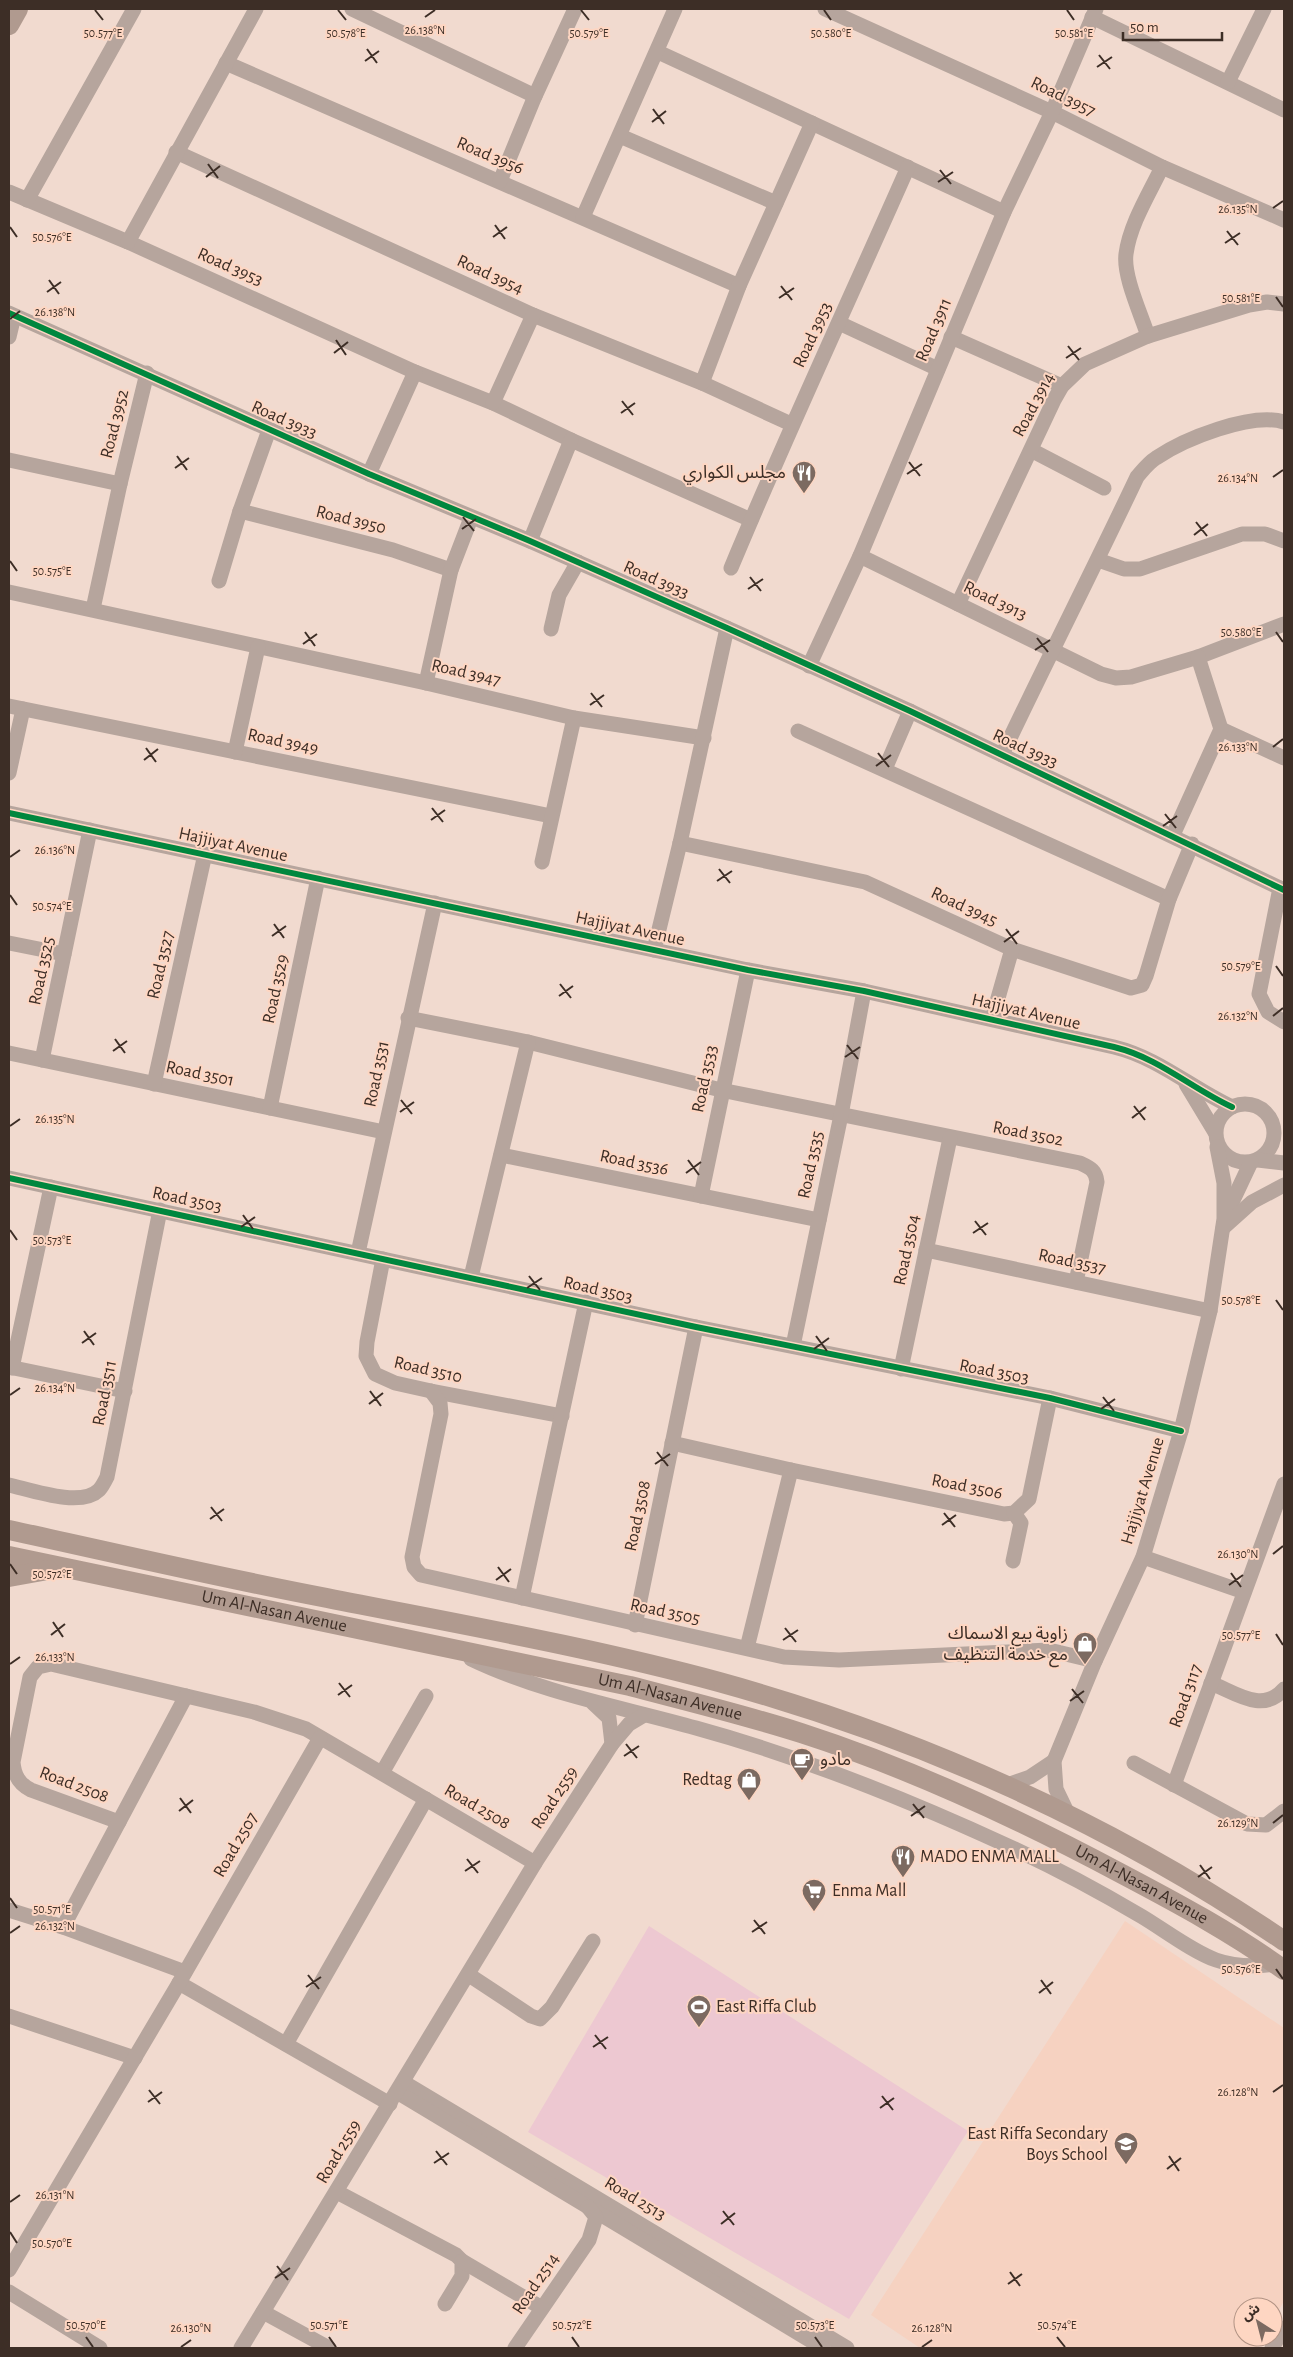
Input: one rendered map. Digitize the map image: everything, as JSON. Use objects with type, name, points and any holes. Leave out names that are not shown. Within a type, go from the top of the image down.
[{"type":"main road","points":[[9,25],[18,9]]},
{"type":"main road","name":"Um Al-Nasan Avenue","points":[[9,1530],[668,1669],[806,1709],[933,1754],[1007,1785],[1068,1814],[1191,1882],[1284,1941]]},
{"type":"main road","name":"Um Al-Nasan Avenue","points":[[9,1556],[58,1568],[630,1686],[729,1711],[802,1733],[924,1778],[998,1810],[1177,1903],[1280,1967]]},
{"type":"main road","points":[[9,1577],[58,1568]]},
{"type":"street","points":[[27,200],[134,9]]},
{"type":"street","points":[[128,242],[256,9]]},
{"type":"street","points":[[352,9],[535,96]]},
{"type":"street","points":[[500,181],[535,96],[575,9]]},
{"type":"street","points":[[583,217],[676,9]]},
{"type":"street","name":"Road 3957","points":[[825,9],[1052,112],[1162,167],[1284,220]]},
{"type":"street","points":[[1228,82],[1264,9]]},
{"type":"street","points":[[1094,13],[1284,110]]},
{"type":"street","name":"Road 3911","points":[[809,666],[860,556],[1004,212],[1052,112],[1094,13]]},
{"type":"street","points":[[658,52],[1004,212]]},
{"type":"street","name":"Road 3956","points":[[226,63],[740,286]]},
{"type":"street","points":[[702,383],[740,286],[812,123]]},
{"type":"street","points":[[620,136],[776,203]]},
{"type":"street","name":"Road 3954","points":[[176,152],[533,315],[702,383],[791,424]]},
{"type":"street","name":"Road 3953","points":[[731,568],[791,424],[840,323],[908,167]]},
{"type":"street","points":[[1148,336],[1130,283],[1126,256],[1130,236],[1162,167]]},
{"type":"street","name":"Road 3953","points":[[9,192],[128,242],[415,372],[493,403],[751,520]]},
{"type":"street","name":"Road 3914","points":[[958,604],[1062,386],[1085,364],[1148,336],[1249,305],[1267,302],[1284,304]]},
{"type":"street","points":[[9,337],[11,314]]},
{"type":"street","name":"Road 3933","points":[[11,314],[147,373],[369,474],[530,541],[727,628],[910,711],[1192,844],[1282,889]]},
{"type":"street","points":[[493,403],[533,315]]},
{"type":"street","points":[[840,323],[938,369]]},
{"type":"street","points":[[951,336],[1062,386]]},
{"type":"street","points":[[369,474],[415,372]]},
{"type":"street","name":"Road 3952","points":[[93,610],[120,484],[147,373]]},
{"type":"street","points":[[1002,755],[1051,650],[1098,560],[1138,477],[1155,458],[1194,439],[1231,426],[1258,420],[1284,422]]},
{"type":"street","points":[[219,581],[240,510],[269,430]]},
{"type":"street","points":[[530,541],[571,440]]},
{"type":"street","points":[[1031,450],[1104,488]]},
{"type":"street","name":"Road 3952","points":[[9,460],[120,484]]},
{"type":"street","name":"Road 3950","points":[[240,510],[393,550],[451,570]]},
{"type":"street","points":[[426,682],[451,570],[471,518]]},
{"type":"street","points":[[1098,560],[1124,569],[1140,569],[1242,534],[1265,534],[1284,541]]},
{"type":"street","name":"Road 3913","points":[[860,556],[1051,650],[1116,678],[1131,677],[1198,657],[1284,624]]},
{"type":"street","points":[[551,629],[559,595],[578,562]]},
{"type":"street","name":"Road 3947","points":[[9,592],[426,682],[574,718],[704,738]]},
{"type":"street","points":[[654,950],[704,738],[727,628]]},
{"type":"street","points":[[235,752],[258,647]]},
{"type":"street","points":[[1173,835],[1221,729],[1198,657]]},
{"type":"street","points":[[9,773],[16,707]]},
{"type":"street","name":"Road 3949","points":[[16,707],[551,816]]},
{"type":"street","points":[[885,769],[910,711]]},
{"type":"street","points":[[542,862],[574,718]]},
{"type":"street","points":[[1221,729],[1284,758]]},
{"type":"street","points":[[798,731],[1169,899]]},
{"type":"street","name":"Hajjiyat Avenue","points":[[9,813],[748,970],[992,1019],[1128,1050],[1153,1060],[1232,1107]]},
{"type":"street","name":"Road 3525","points":[[42,1060],[90,830]]},
{"type":"street","name":"Road 3945","points":[[680,843],[865,882],[1012,950],[1131,988],[1142,985],[1146,976],[1169,899],[1192,844]]},
{"type":"street","name":"Road 3527","points":[[154,1084],[205,854]]},
{"type":"street","name":"Road 3529","points":[[270,1108],[318,878]]},
{"type":"street","points":[[1282,889],[1259,994],[1268,1012],[1284,1022]]},
{"type":"street","name":"Road 3531","points":[[358,1253],[408,1018],[435,903]]},
{"type":"street","points":[[9,943],[64,954]]},
{"type":"street","points":[[992,1019],[1012,950]]},
{"type":"street","name":"Road 3533","points":[[701,1196],[721,1090],[748,970]]},
{"type":"street","name":"Road 3535","points":[[793,1346],[841,1115],[864,992]]},
{"type":"street","points":[[408,1018],[528,1042],[721,1090],[841,1115]]},
{"type":"street","points":[[471,1277],[528,1042]]},
{"type":"street","name":"Road 3501","points":[[9,1053],[384,1132]]},
{"type":"street","name":"Hajjiyat Avenue","points":[[1181,1077],[1215,1132]]},
{"type":"street","points":[[1224,1224],[1224,1183],[1215,1132],[1220,1117],[1232,1107],[1247,1104],[1254,1105],[1267,1114],[1284,1142]]},
{"type":"street","name":"Road 3502","points":[[841,1115],[1080,1163],[1091,1168],[1096,1174],[1097,1182],[1076,1282]]},
{"type":"street","points":[[1224,1224],[1255,1161],[1265,1155],[1273,1142],[1274,1127]]},
{"type":"street","name":"Road 3504","points":[[901,1369],[950,1138]]},
{"type":"street","points":[[1217,1147],[1236,1161],[1284,1163]]},
{"type":"street","name":"Road 3536","points":[[501,1155],[819,1220]]},
{"type":"street","name":"Road 3503","points":[[9,1178],[696,1327],[1050,1398],[1180,1431]]},
{"type":"street","points":[[1224,1224],[1252,1202],[1284,1185]]},
{"type":"street","points":[[52,1187],[10,1367],[125,1391]]},
{"type":"street","name":"Road 3511","points":[[9,1485],[72,1499],[86,1497],[98,1491],[107,1477],[160,1210]]},
{"type":"street","name":"Hajjiyat Avenue","points":[[1068,1814],[1056,1789],[1054,1761],[1096,1660],[1143,1557],[1180,1431],[1210,1310],[1224,1224]]},
{"type":"street","name":"Road 3537","points":[[926,1250],[1210,1310]]},
{"type":"street","name":"Road 3510","points":[[383,1259],[366,1342],[366,1356],[370,1366],[381,1379],[431,1391],[562,1416]]},
{"type":"street","points":[[522,1598],[586,1302]]},
{"type":"street","name":"Road 3508","points":[[635,1624],[696,1327]]},
{"type":"street","name":"Road 3505","points":[[431,1391],[440,1403],[441,1414],[412,1557],[414,1567],[422,1575],[784,1657],[819,1660],[1049,1650],[1096,1660]]},
{"type":"street","name":"Road 3506","points":[[672,1443],[791,1470],[1004,1514],[1014,1514],[1029,1499],[1050,1398]]},
{"type":"street","points":[[746,1648],[791,1470]]},
{"type":"street","name":"Road 3117","points":[[1174,1785],[1284,1485]]},
{"type":"street","points":[[1013,1561],[1020,1523],[1014,1514]]},
{"type":"street","points":[[1143,1557],[1244,1592]]},
{"type":"street","points":[[452,1650],[509,1674],[590,1701],[696,1728],[807,1764],[937,1814],[1006,1844],[1103,1893],[1214,1960],[1245,1966],[1280,1967]]},
{"type":"street","name":"Road 2508","points":[[119,1822],[31,1790],[18,1779],[13,1762],[32,1673],[38,1667],[51,1664],[262,1714],[306,1729],[535,1863]]},
{"type":"street","points":[[1211,1683],[1264,1702],[1277,1698],[1284,1689]]},
{"type":"street","name":"Road 2508","points":[[63,1927],[186,1696]]},
{"type":"street","points":[[382,1773],[426,1696]]},
{"type":"street","points":[[590,1701],[609,1718],[612,1744]]},
{"type":"street","name":"Road 2559","points":[[241,2348],[469,1976],[535,1863],[612,1744],[630,1724],[644,1715]]},
{"type":"street","name":"Road 2507","points":[[9,2270],[182,1978],[320,1738]]},
{"type":"street","points":[[1007,1785],[1030,1777],[1054,1761]]},
{"type":"street","points":[[1134,1763],[1247,1824],[1266,1825],[1284,1811]]},
{"type":"street","name":"Road 2508","points":[[286,2044],[426,1799]]},
{"type":"street","points":[[9,1910],[63,1927],[182,1978]]},
{"type":"street","points":[[469,1976],[531,2016],[540,2019],[552,2007],[592,1941]]},
{"type":"street","name":"Road 2513","points":[[182,1978],[286,2044],[397,2093],[424,2102],[609,2212],[847,2348]]},
{"type":"street","points":[[9,2016],[134,2058]]},
{"type":"street","points":[[378,2122],[394,2110],[424,2102],[413,2076],[414,2064]]},
{"type":"street","name":"Road 2513","points":[[424,2102],[588,2207],[609,2212],[622,2227],[820,2348]]},
{"type":"street","points":[[337,2192],[456,2255],[542,2308]]},
{"type":"street","name":"Road 2514","points":[[515,2348],[589,2240],[596,2220],[588,2207]]},
{"type":"street","name":"Road 2514","points":[[589,2240],[604,2230],[622,2227]]},
{"type":"street","points":[[444,2304],[462,2276],[462,2260]]},
{"type":"street","points":[[9,2292],[100,2348]]},
{"type":"street","points":[[263,2312],[329,2348]]},
{"type":"street","points":[[1272,2348],[1284,2328]]},
{"type":"shaded area","name":"East Riffa Secondary Boys School","points":[[1125,1921],[1284,2028],[1284,2301],[1283,2303],[1283,2297],[1233,2297],[1233,2347],[1256,2348],[920,2348],[871,2315]]},
{"type":"shaded area","name":"East Riffa Club","points":[[649,1926],[968,2131],[849,2319],[528,2132]]},
{"type":"cycle path","points":[[9,313],[369,474],[530,541],[727,628],[910,711],[1284,890]]},
{"type":"cycle path","points":[[9,813],[748,970],[864,991],[1114,1047],[1146,1058],[1232,1107]]},
{"type":"cycle path","points":[[9,1178],[696,1327],[1050,1398],[1181,1431]]},
{"type":"place","name":"مجلس الكواري","points":[[804,494]]},
{"type":"place","name":"زاوية بيع الاسماك مع خدمة التنظيف","points":[[1085,1665]]},
{"type":"place","name":"مادو","points":[[802,1781]]},
{"type":"place","name":"Redtag","points":[[749,1801]]},
{"type":"place","name":"MADO ENMA MALL","points":[[903,1878]]},
{"type":"place","name":"Enma Mall","points":[[814,1912]]},
{"type":"place","name":"East Riffa Club","points":[[699,2028]]},
{"type":"place","name":"East Riffa Secondary Boys School","points":[[1126,2165]]}]
